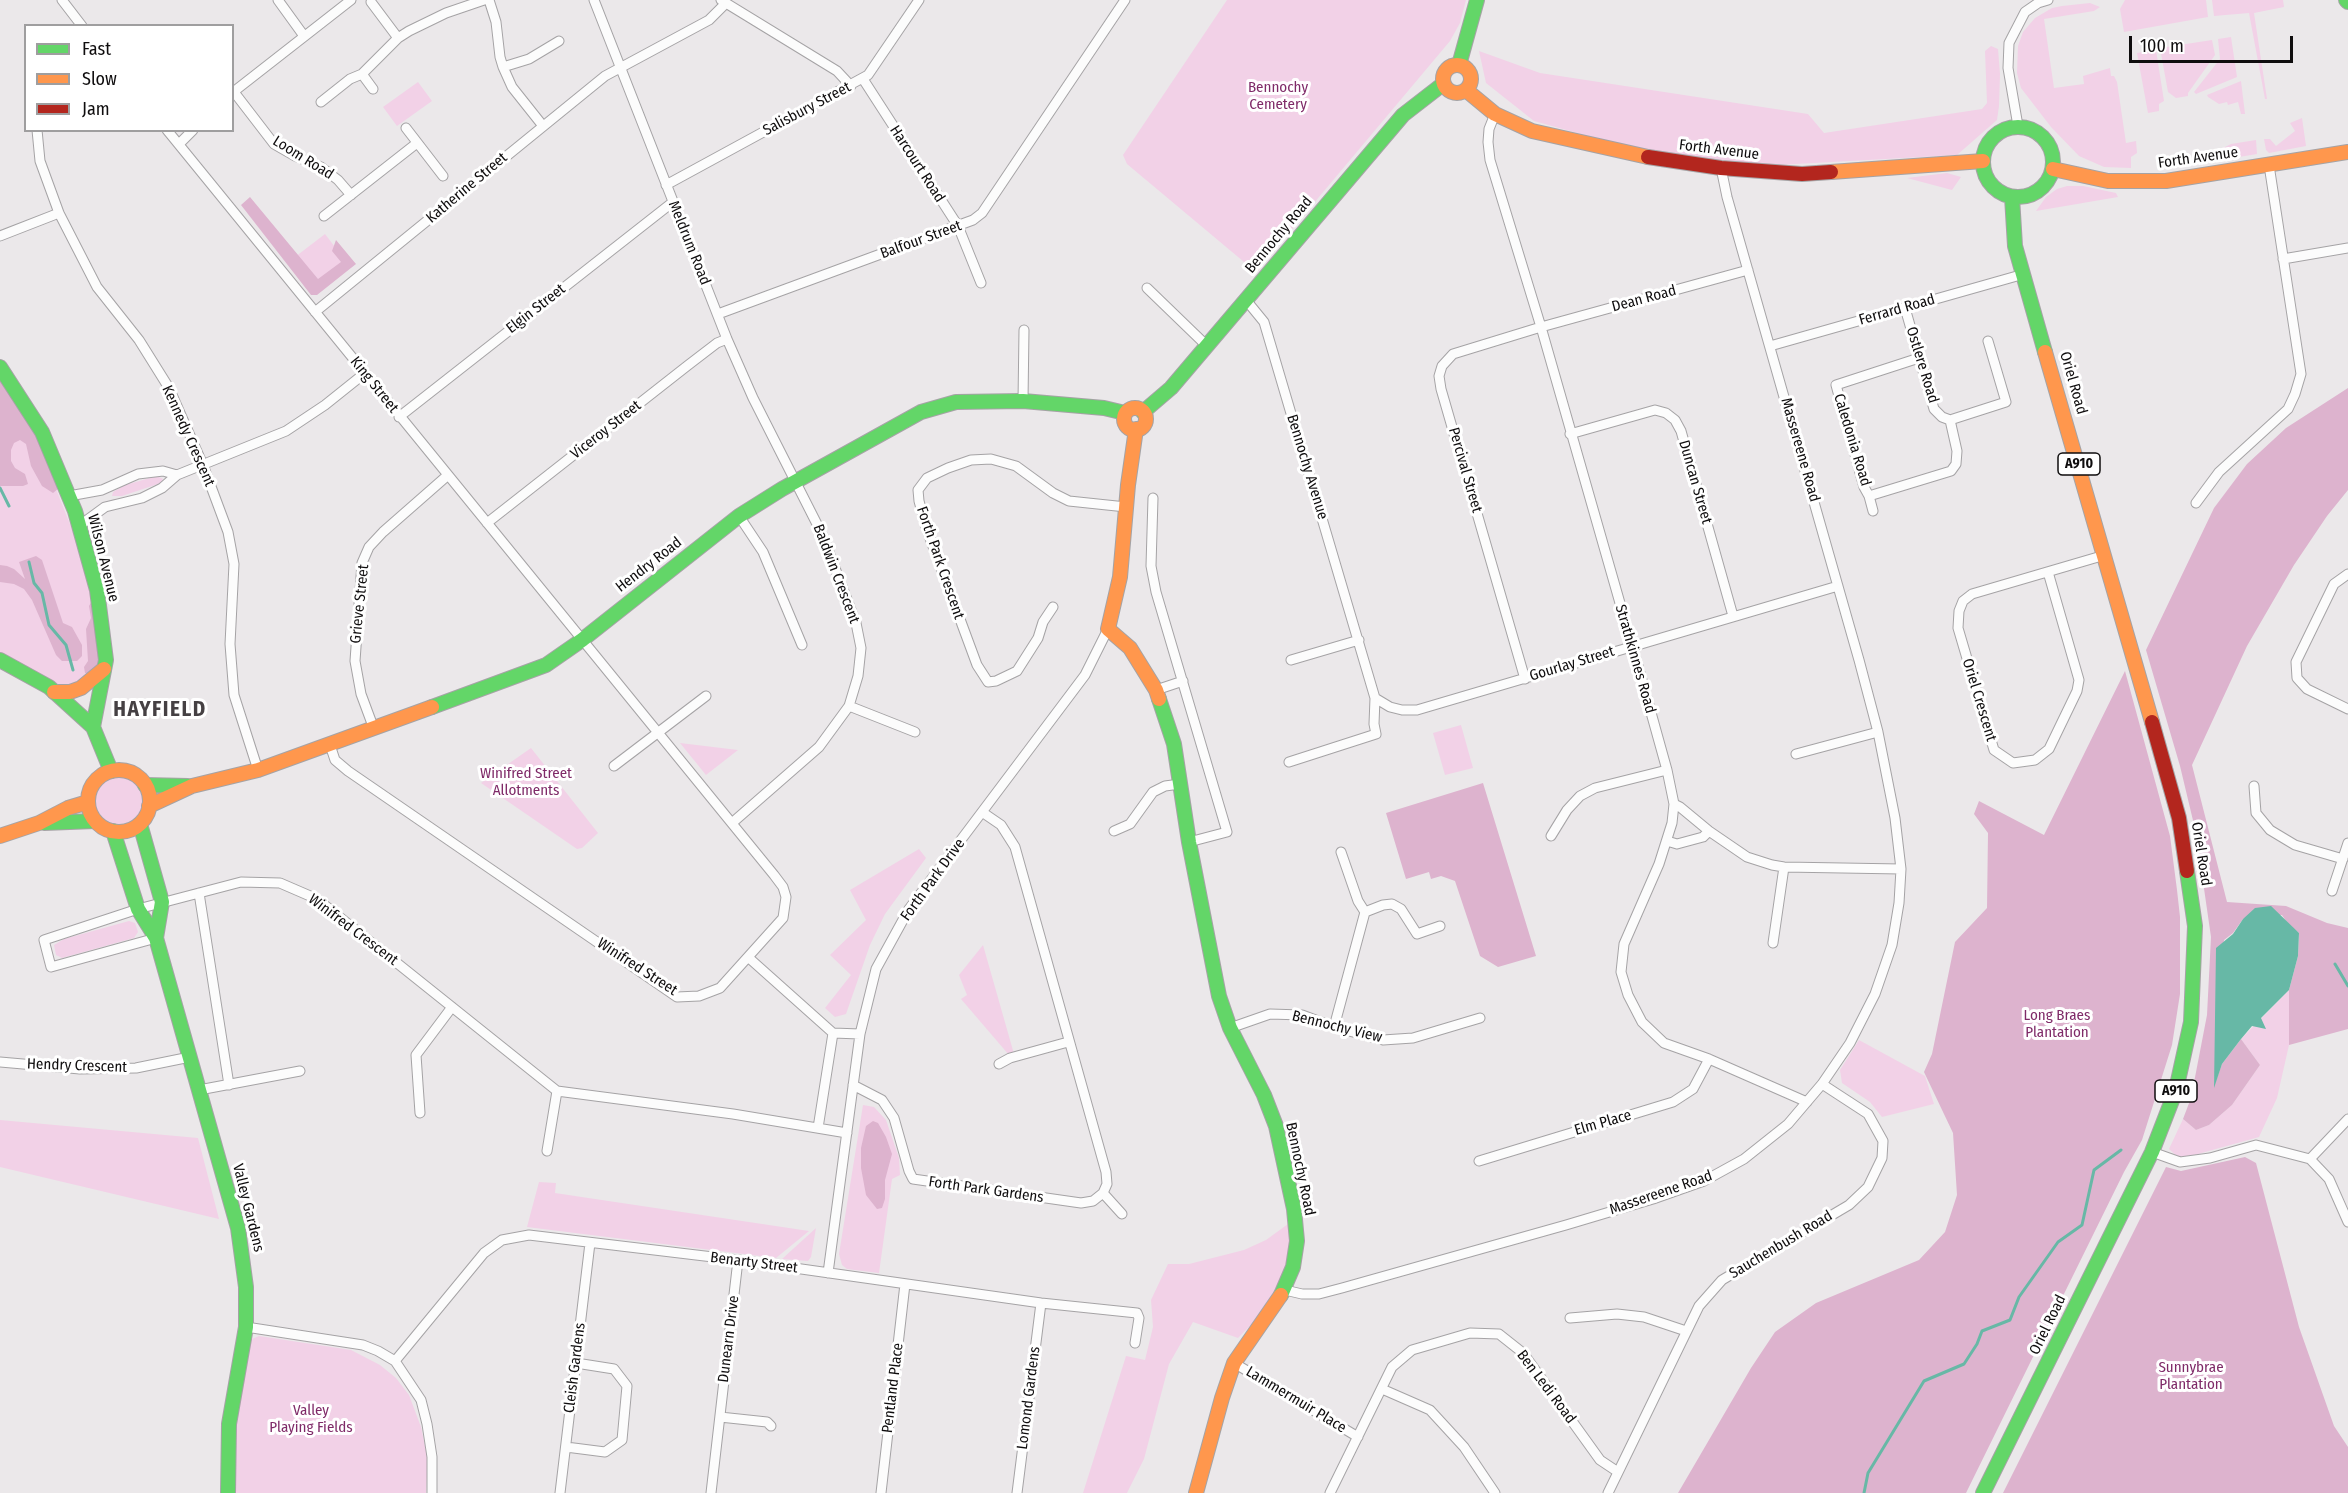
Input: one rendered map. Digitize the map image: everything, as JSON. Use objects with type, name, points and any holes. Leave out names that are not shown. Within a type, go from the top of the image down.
[{"type":"street","points":[[62,0],[80,24]]},
{"type":"street","points":[[278,0],[304,36]]},
{"type":"street","points":[[234,91],[351,0]]},
{"type":"street","points":[[321,102],[350,79],[362,74],[398,38],[429,20],[484,0]]},
{"type":"street","points":[[489,0],[496,22],[503,67],[512,87],[543,126]]},
{"type":"street","name":"Meldrum Road","points":[[594,0],[727,339],[753,398],[797,481]]},
{"type":"street","points":[[736,8],[742,0]]},
{"type":"street","name":"Salisbury Street","points":[[666,185],[865,77],[919,0]]},
{"type":"street","name":"Balfour Street","points":[[718,314],[973,220],[982,213],[1125,0]]},
{"type":"street","points":[[1459,65],[1477,0]]},
{"type":"street","points":[[2018,126],[2008,68],[2009,43],[2025,12],[2038,3],[2048,0]]},
{"type":"street","points":[[723,1],[837,70],[851,86]]},
{"type":"street","name":"Katherine Street","points":[[315,312],[605,76],[709,20],[723,1]]},
{"type":"street","points":[[370,2],[398,38]]},
{"type":"street","points":[[503,67],[529,59],[559,41]]},
{"type":"street","points":[[1459,65],[1467,69],[1471,77],[1466,90],[1460,93],[1447,90],[1443,84],[1443,75],[1447,68],[1459,65]]},
{"type":"street","points":[[362,74],[373,89]]},
{"type":"street","name":"Harcourt Road","points":[[865,77],[957,226],[981,283]]},
{"type":"street","name":"Bennochy Road","points":[[1143,412],[1171,388],[1403,115],[1443,84]]},
{"type":"street","name":"Forth Avenue","points":[[1466,90],[1495,114],[1532,131],[1587,146],[1721,168],[1802,174],[1983,160]]},
{"type":"street","name":"Loom Road","points":[[234,93],[274,144],[321,167],[338,180],[351,195]]},
{"type":"street","name":"Strathkinnes Road","points":[[1495,114],[1489,129],[1490,159],[1541,327],[1667,770],[1674,804],[1667,841],[1659,864],[1624,944],[1621,972],[1628,996],[1642,1022],[1664,1042],[1807,1102]]},
{"type":"street","points":[[2018,126],[2033,129],[2046,139],[2053,153],[2053,169],[2047,183],[2035,193],[2028,196],[2013,196],[1997,190],[1991,184],[1986,177],[1983,160],[1987,146],[1996,134],[2018,126]]},
{"type":"street","points":[[406,128],[443,176]]},
{"type":"street","name":"Kennedy Crescent","points":[[36,132],[40,161],[59,213],[97,287],[139,340],[169,388],[203,465],[228,532],[234,564],[230,644],[234,695],[258,770]]},
{"type":"street","name":"King Street","points":[[169,132],[399,417],[600,660]]},
{"type":"street","points":[[178,144],[191,132]]},
{"type":"street","points":[[324,216],[417,143]]},
{"type":"street","name":"Forth Avenue","points":[[2053,169],[2108,180],[2166,181],[2348,152]]},
{"type":"street","points":[[2196,503],[2218,472],[2288,409],[2301,374],[2269,165]]},
{"type":"street","name":"Massereene Road","points":[[1286,1290],[1302,1294],[1331,1291],[1543,1231],[1704,1181],[1751,1154],[1783,1129],[1807,1102],[1850,1042],[1871,1002],[1883,972],[1892,945],[1898,912],[1901,869],[1895,818],[1878,732],[1727,197],[1721,168]]},
{"type":"street","name":"Oriel Road","points":[[1983,1493],[2152,1152],[2176,1090],[2191,1022],[2195,926],[2179,818],[2015,246],[2011,206],[2013,196]]},
{"type":"street","name":"Elgin Street","points":[[399,417],[673,202]]},
{"type":"street","points":[[0,236],[59,213]]},
{"type":"street","points":[[2283,259],[2348,248]]},
{"type":"street","name":"Dean Road","points":[[1541,327],[1748,270]]},
{"type":"street","name":"Ferrard Road","points":[[1770,346],[2024,274]]},
{"type":"street","points":[[1147,288],[1207,346]]},
{"type":"street","name":"Bennochy Avenue","points":[[1246,300],[1264,322],[1359,640],[1375,698],[1374,724],[1380,733],[1289,762]]},
{"type":"street","name":"Ostlere Road","points":[[1869,496],[1951,471],[1956,464],[1957,451],[1950,420],[1942,417],[1934,409],[1905,308]]},
{"type":"street","name":"Percival Street","points":[[1525,679],[1439,376],[1442,366],[1453,354],[1541,327]]},
{"type":"street","points":[[1023,401],[1024,330]]},
{"type":"street","name":"Viceroy Street","points":[[487,524],[694,360],[727,339]]},
{"type":"street","points":[[1950,420],[2006,402],[1988,341]]},
{"type":"street","name":"Caledonia Road","points":[[1874,511],[1864,487],[1836,385],[1919,358]]},
{"type":"street","name":"Wilson Avenue","points":[[0,367],[42,432],[69,496],[97,590],[106,660],[93,727]]},
{"type":"street","points":[[79,526],[105,507],[142,498],[162,488],[177,475],[286,431],[325,405],[365,373]]},
{"type":"street","name":"Hendry Road","points":[[149,806],[192,786],[258,770],[546,664],[582,640],[739,516],[921,412],[956,402],[1023,401],[1104,408],[1125,413]]},
{"type":"street","points":[[1134,408],[1143,412],[1146,418],[1144,424],[1136,429],[1127,426],[1124,420],[1125,413],[1134,408]]},
{"type":"street","name":"Duncan Street","points":[[1570,434],[1654,410],[1666,413],[1675,420],[1681,431],[1733,616]]},
{"type":"street","points":[[1108,629],[1120,577],[1136,429]]},
{"type":"street","name":"Forth Park Crescent","points":[[1053,607],[1043,622],[1038,638],[1017,671],[996,681],[988,682],[977,665],[939,564],[922,511],[918,490],[927,478],[948,468],[971,460],[991,459],[1016,466],[1053,494],[1069,501],[1126,507]]},
{"type":"street","points":[[69,496],[102,490],[130,477],[155,471],[177,475]]},
{"type":"street","name":"Grieve Street","points":[[374,729],[361,694],[355,661],[362,563],[369,547],[383,532],[448,475]]},
{"type":"street","name":"Baldwin Crescent","points":[[732,823],[819,747],[849,706],[858,676],[861,648],[856,623],[822,534],[797,481]]},
{"type":"street","points":[[1153,498],[1150,566],[1227,832],[1189,842]]},
{"type":"street","points":[[739,516],[763,552],[802,645]]},
{"type":"street","name":"Oriel Crescent","points":[[2048,572],[2079,680],[2049,749],[2035,760],[2013,763],[1994,750],[1958,628],[1957,618],[1963,602],[1972,594],[2105,555]]},
{"type":"street","points":[[2348,573],[2334,585],[2296,662],[2297,678],[2307,689],[2348,709]]},
{"type":"street","name":"Gourlay Street","points":[[1375,698],[1396,709],[1417,710],[1838,586]]},
{"type":"street","name":"Bennochy Road","points":[[1108,629],[1130,648],[1156,690],[1174,744],[1189,842],[1219,996],[1230,1028],[1264,1095],[1276,1126],[1294,1209],[1297,1241],[1286,1290],[1234,1363],[1196,1493]]},
{"type":"street","name":"Forth Park Drive","points":[[828,1273],[860,1034],[876,969],[909,909],[1085,675],[1108,629]]},
{"type":"street","points":[[1291,660],[1359,640]]},
{"type":"street","points":[[0,660],[54,692],[93,727],[111,771]]},
{"type":"street","name":"Winifred Street","points":[[330,745],[335,760],[348,771],[677,996],[699,996],[720,987],[749,958],[783,918],[786,897],[783,887],[774,875],[600,660]]},
{"type":"street","points":[[54,692],[70,692],[81,688],[104,669]]},
{"type":"street","points":[[1156,690],[1183,681]]},
{"type":"street","points":[[614,766],[706,696]]},
{"type":"street","points":[[849,706],[915,732]]},
{"type":"street","points":[[1796,754],[1878,732]]},
{"type":"street","points":[[1551,836],[1567,810],[1580,796],[1595,788],[1667,770]]},
{"type":"street","points":[[111,771],[130,772],[139,777],[145,785],[150,799],[149,806],[140,824],[132,829],[113,831],[106,829],[95,821],[88,802],[89,791],[94,782],[111,771]]},
{"type":"street","points":[[1114,831],[1130,824],[1154,792],[1165,786],[1180,784]]},
{"type":"street","name":"Hendry Road","points":[[145,785],[192,786]]},
{"type":"street","points":[[2254,786],[2256,813],[2270,830],[2295,845],[2343,859]]},
{"type":"street","points":[[0,836],[39,823],[68,808],[88,802]]},
{"type":"street","points":[[1674,804],[1747,857],[1784,867],[1901,869]]},
{"type":"street","points":[[982,812],[1001,825],[1015,847],[1106,1172],[1107,1184],[1103,1193],[1122,1214]]},
{"type":"street","points":[[39,823],[95,821]]},
{"type":"street","name":"Valley Gardens","points":[[140,824],[162,902],[156,938]]},
{"type":"street","name":"Valley Gardens","points":[[113,831],[138,909],[156,938],[238,1228],[246,1287],[246,1327],[229,1425],[227,1493]]},
{"type":"street","points":[[1667,841],[1677,844],[1702,837],[1709,831]]},
{"type":"street","points":[[2332,891],[2348,843]]},
{"type":"street","points":[[1334,1027],[1365,912],[1358,901],[1341,852]]},
{"type":"street","points":[[1773,944],[1784,867]]},
{"type":"street","name":"Winifred Crescent","points":[[156,938],[51,967],[44,940],[138,909],[241,882],[280,883],[317,899],[557,1091]]},
{"type":"street","points":[[199,893],[229,1084]]},
{"type":"street","points":[[1365,912],[1392,904],[1401,909],[1418,934],[1440,926]]},
{"type":"street","points":[[749,958],[833,1033],[860,1034]]},
{"type":"street","points":[[420,1113],[416,1055],[452,1007]]},
{"type":"street","name":"Bennochy View","points":[[1230,1028],[1270,1014],[1302,1015],[1334,1027],[1383,1040],[1413,1038],[1480,1018]]},
{"type":"street","points":[[818,1128],[833,1033]]},
{"type":"street","points":[[999,1064],[1010,1058],[1068,1042]]},
{"type":"street","name":"Hendry Crescent","points":[[0,1062],[80,1070],[124,1069],[190,1057]]},
{"type":"street","name":"Elm Place","points":[[1479,1161],[1673,1102],[1692,1089],[1709,1059]]},
{"type":"street","points":[[199,1090],[300,1071]]},
{"type":"street","name":"Sauchenbush Road","points":[[1608,1493],[1699,1306],[1722,1280],[1849,1205],[1868,1186],[1882,1158],[1883,1141],[1868,1114],[1822,1084]]},
{"type":"street","name":"Forth Park Gardens","points":[[853,1085],[882,1100],[894,1118],[913,1179],[1081,1203],[1093,1201],[1103,1193]]},
{"type":"street","points":[[547,1151],[557,1091],[733,1114],[847,1133]]},
{"type":"street","points":[[2310,1160],[2348,1119]]},
{"type":"street","points":[[2152,1152],[2180,1162],[2210,1158],[2256,1145],[2310,1160],[2329,1179],[2348,1222]]},
{"type":"street","points":[[2255,1155],[2256,1145]]},
{"type":"street","name":"Benarty Street","points":[[395,1361],[484,1253],[502,1240],[529,1235],[738,1260],[1041,1303],[1137,1313],[1139,1318],[1135,1343]]},
{"type":"street","name":"Cleish Gardens","points":[[560,1493],[590,1243]]},
{"type":"street","name":"Dunearn Drive","points":[[711,1493],[738,1260]]},
{"type":"street","name":"Pentland Place","points":[[881,1493],[905,1284]]},
{"type":"street","name":"Lomond Gardens","points":[[1017,1493],[1041,1303]]},
{"type":"street","points":[[1570,1318],[1617,1314],[1644,1317],[1686,1331]]},
{"type":"street","points":[[246,1327],[363,1345],[395,1361],[421,1400],[432,1457],[432,1493]]},
{"type":"street","name":"Ben Ledi Road","points":[[1330,1493],[1392,1367],[1412,1350],[1470,1333],[1499,1334],[1523,1353],[1600,1460],[1618,1472]]},
{"type":"street","points":[[566,1448],[605,1452],[622,1440],[627,1386],[614,1369],[576,1363]]},
{"type":"street","name":"Lammermuir Place","points":[[1234,1363],[1358,1437]]},
{"type":"street","points":[[1382,1389],[1430,1410],[1464,1447],[1495,1493]]},
{"type":"street","points":[[720,1417],[767,1422],[771,1426]]},
{"type":"green space","name":"Bennochy Cemetery","points":[[1227,0],[1466,0],[1460,23],[1450,41],[1256,272],[1127,164],[1123,155]]},
{"type":"green space","points":[[2125,0],[2206,0],[2208,17],[2124,32],[2120,9]]},
{"type":"green space","points":[[2212,0],[2283,0],[2284,7],[2254,13],[2267,99],[2265,99],[2249,13],[2214,16]]},
{"type":"green space","points":[[2090,3],[2100,7],[2094,11],[2044,19],[2054,88],[2084,84],[2083,76],[2110,68],[2111,76],[2114,76],[2117,82],[2126,143],[2136,141],[2137,153],[2131,157],[2131,168],[2104,167],[2079,156],[2051,127],[2021,88],[2017,73],[2018,46],[2023,32],[2035,18],[2052,8]]},
{"type":"green space","points":[[2231,37],[2237,77],[2196,94],[2194,92],[2220,59],[2218,39]]},
{"type":"green space","points":[[2212,40],[2215,55],[2188,96],[2176,98],[2168,92],[2160,48]]},
{"type":"green space","points":[[1991,46],[1998,49],[2000,74],[1997,120],[1957,155],[1760,166],[1635,149],[1534,121],[1486,83],[1479,51],[1540,73],[1808,114],[1824,133],[1982,109],[1987,103],[1985,51]]},
{"type":"green space","points":[[2156,50],[2164,101],[2159,104],[2159,111],[2148,113],[2137,53]]},
{"type":"green space","points":[[2241,81],[2245,114],[2241,114],[2238,102],[2228,105],[2227,102],[2219,104],[2207,95]]},
{"type":"green space","points":[[418,82],[432,101],[397,126],[383,107]]},
{"type":"green space","points":[[2302,118],[2306,146],[2269,153],[2266,150],[2264,139],[2270,139],[2276,146],[2295,131],[2290,123]]},
{"type":"green space","points":[[2256,140],[2257,154],[2227,159],[2217,151],[2231,144]]},
{"type":"green space","points":[[1947,173],[1961,177],[1952,190],[1907,178]]},
{"type":"green space","points":[[2067,186],[2083,186],[2116,193],[2118,197],[2036,211],[2046,197],[2057,189]]},
{"type":"green space","points":[[250,197],[318,279],[341,262],[332,251],[336,240],[356,264],[317,295],[311,295],[241,205]]},
{"type":"green space","points":[[325,234],[348,264],[318,287],[295,257]]},
{"type":"green space","points":[[0,380],[36,434],[59,488],[53,493],[42,486],[31,466],[26,444],[20,440],[14,443],[11,450],[11,461],[15,468],[25,474],[28,484],[0,486]]},
{"type":"green space","points":[[2348,388],[2348,490],[2327,516],[2294,565],[2247,646],[2192,765],[2227,902],[2286,906],[2327,923],[2348,928],[2348,1029],[2289,1045],[2289,990],[2298,956],[2299,933],[2288,924],[2282,915],[2243,919],[2233,933],[2224,940],[2214,1086],[2222,1064],[2241,1039],[2260,1065],[2232,1105],[2209,1125],[2196,1130],[2183,1119],[2191,1098],[2207,1015],[2211,937],[2196,833],[2180,766],[2146,650],[2214,508],[2247,464],[2286,428]]},
{"type":"green space","points":[[0,393],[35,436],[85,562],[97,612],[89,672],[80,682],[60,686],[15,665],[0,655]]},
{"type":"green space","points":[[157,476],[163,479],[161,483],[122,496],[112,496],[113,492],[125,485]]},
{"type":"green space","points":[[36,556],[42,560],[63,623],[72,627],[82,645],[82,656],[77,661],[62,661],[56,655],[32,600],[24,589],[14,584],[0,582],[0,565],[14,569],[25,579],[19,562]]},
{"type":"green space","points":[[92,601],[100,664],[92,674],[85,673],[84,667],[88,661],[86,629],[91,618],[89,606]]},
{"type":"green space","name":"Long Braes Plantation","points":[[2125,671],[2170,836],[2177,890],[2180,917],[2180,994],[2172,1045],[2142,1140],[2124,1172],[1966,1493],[1678,1493],[1751,1368],[1775,1332],[1816,1303],[1919,1260],[1945,1232],[1957,1195],[1953,1133],[1924,1072],[1932,1054],[1955,942],[1987,908],[1988,833],[1974,814],[1979,801],[2044,835]]},
{"type":"green space","points":[[1461,725],[1473,768],[1445,775],[1433,733]]},
{"type":"green space","points":[[680,743],[738,750],[706,775]]},
{"type":"green space","name":"Winifred Street Allotments","points":[[531,748],[598,833],[582,848],[577,849],[481,783]]},
{"type":"green space","points":[[119,776],[136,783],[143,800],[136,817],[119,824],[102,817],[95,800],[102,783]]},
{"type":"green space","points":[[1483,783],[1536,956],[1498,967],[1480,956],[1455,881],[1441,876],[1431,879],[1429,872],[1406,879],[1386,813]]},
{"type":"green space","points":[[919,849],[926,858],[885,914],[870,945],[846,1014],[835,1017],[825,1008],[851,975],[830,955],[866,920],[850,890]]},
{"type":"green space","points":[[129,921],[135,923],[138,932],[134,938],[62,958],[56,955],[54,945],[64,939]]},
{"type":"green space","points":[[983,945],[1014,1054],[1009,1055],[961,999],[967,995],[959,975]]},
{"type":"green space","points":[[2289,990],[2289,1045],[2277,1098],[2259,1137],[2180,1159],[2169,1149],[2183,1119],[2196,1130],[2209,1125],[2232,1105],[2260,1065],[2241,1039]]},
{"type":"green space","points":[[1859,1040],[1925,1076],[1934,1104],[1882,1117],[1870,1102],[1842,1083],[1840,1070]]},
{"type":"green space","points":[[863,1105],[874,1107],[886,1120],[899,1158],[900,1175],[892,1179],[879,1273],[847,1269],[842,1265],[839,1254]]},
{"type":"green space","points":[[0,1120],[198,1138],[219,1219],[0,1167]]},
{"type":"green space","points":[[873,1121],[878,1123],[892,1154],[885,1180],[885,1199],[882,1208],[877,1209],[866,1195],[861,1168],[861,1148],[866,1126]]},
{"type":"green space","name":"Sunnybrae Plantation","points":[[2245,1157],[2256,1163],[2299,1327],[2334,1426],[2348,1447],[2348,1493],[2003,1493],[2166,1167],[2181,1171]]},
{"type":"green space","points":[[539,1182],[556,1183],[555,1193],[809,1231],[776,1258],[527,1227]]},
{"type":"green space","points":[[1288,1224],[1290,1234],[1288,1260],[1284,1276],[1259,1317],[1238,1338],[1193,1322],[1169,1364],[1144,1459],[1127,1493],[1083,1493],[1126,1356],[1145,1360],[1153,1327],[1151,1300],[1168,1264],[1189,1264],[1244,1250],[1266,1240]]},
{"type":"green space","points":[[816,1228],[811,1257],[808,1261],[782,1259]]},
{"type":"green space","name":"Valley Playing Fields","points":[[259,1336],[351,1350],[380,1365],[396,1378],[409,1395],[421,1427],[428,1460],[426,1493],[233,1493],[235,1414],[246,1346],[252,1339]]},
{"type":"shaded area","points":[[2271,906],[2299,933],[2298,956],[2289,990],[2261,1018],[2266,1029],[2252,1026],[2241,1039],[2222,1064],[2214,1088],[2216,948],[2233,934],[2243,919],[2255,908]]},
{"type":"waterway","points":[[0,488],[9,506]]},
{"type":"waterway","points":[[29,562],[34,583],[42,593],[49,625],[66,645],[73,670]]},
{"type":"waterway","points":[[2335,964],[2348,986]]},
{"type":"waterway","points":[[1864,1493],[1868,1473],[1924,1381],[1964,1364],[1977,1344],[1982,1331],[2010,1320],[2019,1297],[2058,1242],[2082,1225],[2094,1170],[2121,1150]]},
{"type":"traffic: fast","points":[[1459,65],[1477,0]]},
{"type":"traffic: fast","points":[[1143,412],[1171,388],[1403,115],[1443,84]]},
{"type":"traffic: fast","points":[[2011,127],[2025,127],[2038,133],[2047,142],[2053,155],[2053,162],[2051,175],[2043,187],[2025,197],[2011,197],[1998,191],[1989,182],[1983,169],[1983,155],[1989,142],[1998,133],[2011,127]]},
{"type":"traffic: fast","points":[[2012,197],[2015,246],[2045,352]]},
{"type":"traffic: fast","points":[[0,367],[42,432],[75,511],[97,590],[106,660],[93,727],[111,771]]},
{"type":"traffic: fast","points":[[432,707],[546,665],[582,640],[739,516],[782,489],[921,412],[956,402],[1023,401],[1104,408],[1125,413]]},
{"type":"traffic: fast","points":[[0,660],[49,687],[93,727]]},
{"type":"traffic: fast","points":[[1159,699],[1174,744],[1189,842],[1219,996],[1230,1028],[1264,1095],[1276,1126],[1294,1209],[1297,1241],[1293,1267],[1281,1295]]},
{"type":"traffic: fast","points":[[145,785],[188,786]]},
{"type":"traffic: fast","points":[[44,823],[95,821]]},
{"type":"traffic: fast","points":[[140,824],[162,902],[156,938]]},
{"type":"traffic: fast","points":[[113,831],[138,909],[156,938],[238,1228],[246,1287],[246,1327],[229,1424],[228,1493]]},
{"type":"traffic: fast","points":[[1983,1493],[2152,1152],[2176,1090],[2191,1022],[2195,926],[2187,871]]},
{"type":"traffic: slow","points":[[1457,65],[1467,69],[1471,79],[1467,89],[1457,93],[1447,89],[1443,79],[1447,69],[1457,65]]},
{"type":"traffic: slow","points":[[1466,90],[1495,114],[1532,131],[1648,157]]},
{"type":"traffic: slow","points":[[2053,169],[2108,181],[2166,181],[2348,152]]},
{"type":"traffic: slow","points":[[1831,172],[1983,161]]},
{"type":"traffic: slow","points":[[2045,352],[2152,722]]},
{"type":"traffic: slow","points":[[1135,408],[1143,411],[1146,419],[1143,427],[1135,430],[1127,427],[1124,419],[1127,411],[1135,408]]},
{"type":"traffic: slow","points":[[1136,429],[1128,485],[1120,577],[1108,629],[1130,648],[1156,690],[1159,699]]},
{"type":"traffic: slow","points":[[54,692],[70,692],[81,688],[104,669]]},
{"type":"traffic: slow","points":[[149,806],[192,786],[258,770],[432,707]]},
{"type":"traffic: slow","points":[[119,770],[136,775],[141,779],[145,784],[150,801],[145,818],[141,823],[136,827],[119,832],[102,827],[97,823],[93,818],[88,801],[93,784],[97,779],[102,775],[119,770]]},
{"type":"traffic: slow","points":[[0,836],[39,823],[68,808],[88,802]]},
{"type":"traffic: slow","points":[[1196,1493],[1234,1363],[1281,1295]]},
{"type":"traffic: jam","points":[[1648,157],[1721,168],[1802,174],[1831,172]]},
{"type":"traffic: jam","points":[[2152,722],[2179,818],[2187,871]]},
{"type":"district","name":"HAYFIELD","points":[[160,710]]}]
